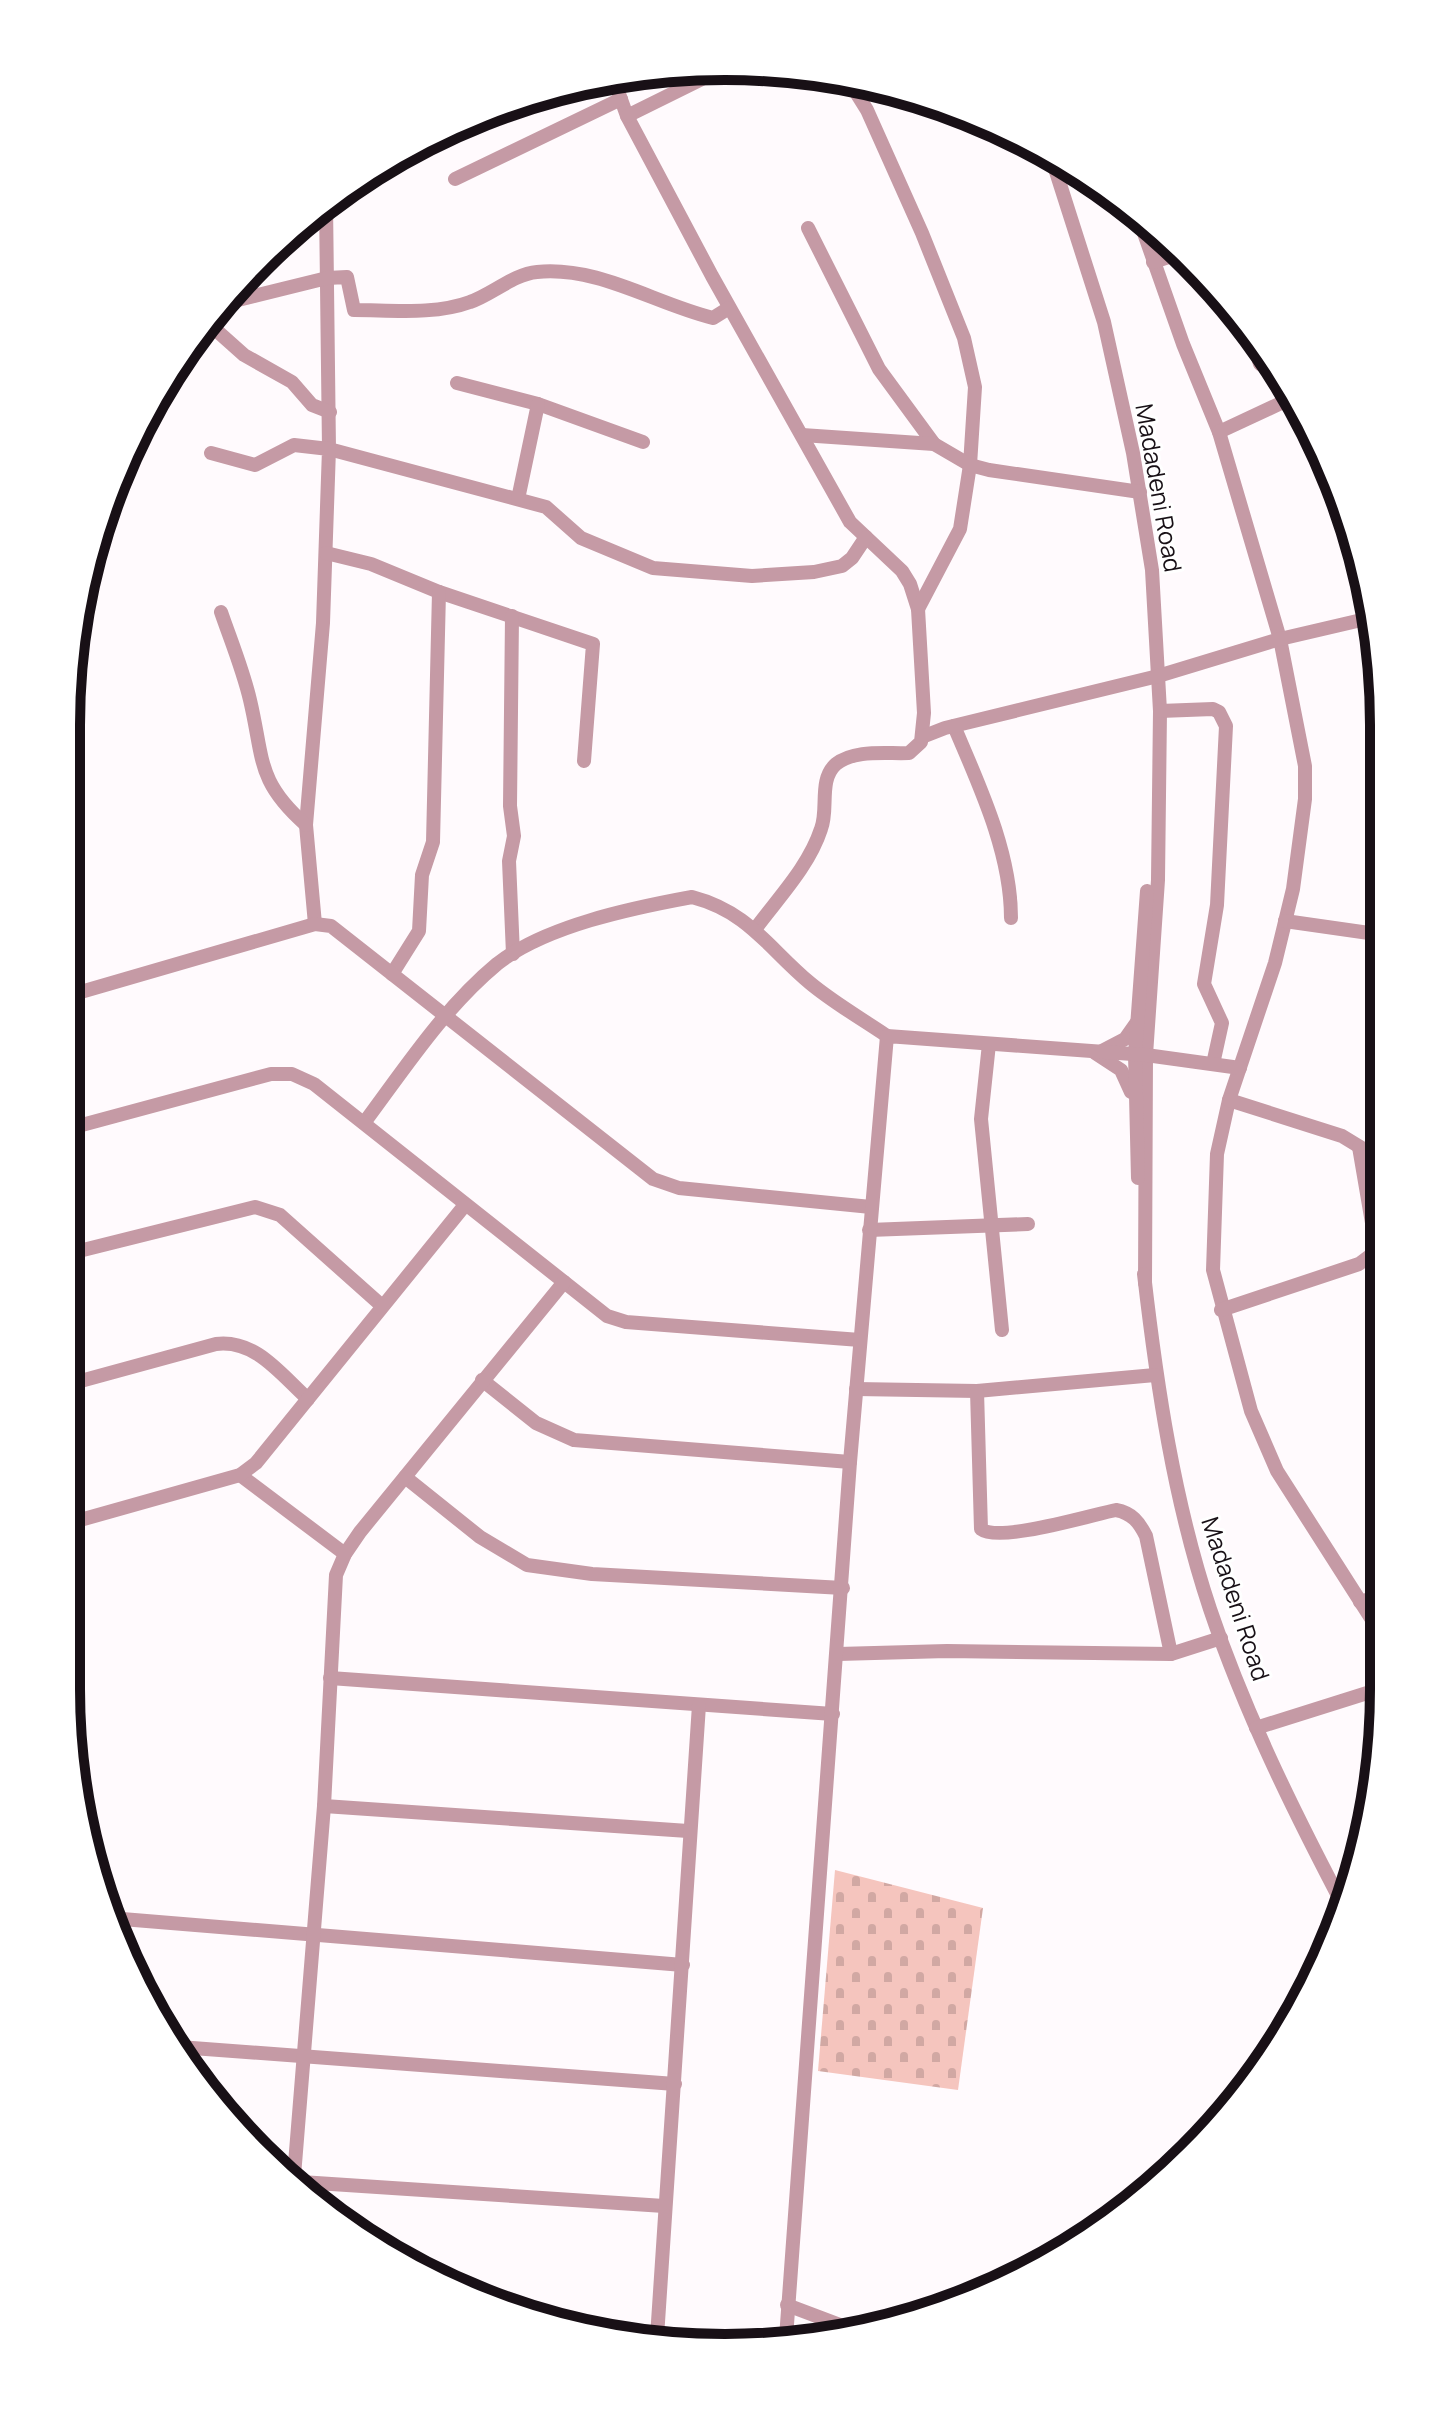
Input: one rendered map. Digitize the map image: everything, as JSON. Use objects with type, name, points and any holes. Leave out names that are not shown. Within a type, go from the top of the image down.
[{"type":"street","points":[[627,116],[699,81]]},
{"type":"street","points":[[617,89],[627,116],[729,308],[850,522],[902,571],[918,609],[922,737],[915,751],[856,754],[834,766],[827,778],[825,815],[816,841],[800,870],[756,928]]},
{"type":"street","points":[[857,93],[922,233],[972,363],[976,415],[960,529],[945,563],[918,609]]},
{"type":"street","points":[[455,179],[621,99]]},
{"type":"street","name":"Madadeni Road","points":[[1056,171],[1104,322],[1140,492],[1152,570],[1160,711],[1156,838],[1158,880],[1136,1107],[1145,1283],[1155,1375],[1181,1502],[1221,1638],[1256,1728],[1337,1893]]},
{"type":"street","points":[[315,924],[306,825],[326,553],[330,412],[326,218]]},
{"type":"street","points":[[808,228],[879,369],[934,444],[970,465],[1140,492]]},
{"type":"street","points":[[1144,235],[1219,432],[1280,639],[1305,766],[1300,844],[1285,921],[1229,1100],[1217,1154],[1212,1212],[1213,1270],[1221,1310],[1251,1411],[1277,1471],[1370,1617]]},
{"type":"street","points":[[1153,262],[1168,257]]},
{"type":"street","points":[[241,299],[327,278],[347,277],[354,310],[438,309],[469,303],[533,272],[557,272],[604,277],[713,318],[729,308]]},
{"type":"street","points":[[215,329],[244,355],[292,382],[312,405],[330,412]]},
{"type":"street","points":[[457,383],[538,404],[643,442]]},
{"type":"street","points":[[1219,432],[1283,402]]},
{"type":"street","points":[[518,499],[538,404]]},
{"type":"street","points":[[802,435],[934,444]]},
{"type":"street","points":[[211,453],[255,465],[294,445],[329,449],[546,507],[581,538],[653,568],[752,576],[814,572],[842,566],[852,558],[866,537]]},
{"type":"street","points":[[326,553],[371,564],[439,592],[593,644],[584,761]]},
{"type":"street","points":[[392,974],[419,931],[422,875],[433,842],[439,592]]},
{"type":"street","points":[[221,612],[251,701],[262,768],[286,807],[306,825]]},
{"type":"street","points":[[512,616],[510,806],[514,836],[509,861],[513,954]]},
{"type":"street","points":[[922,737],[954,726],[1158,676],[1280,639],[1361,620]]},
{"type":"street","points":[[1160,711],[1213,709],[1219,712],[1226,726],[1217,905],[1204,984],[1221,1017],[1213,1064]]},
{"type":"street","points":[[954,726],[982,795],[1000,854],[1009,885],[1011,918]]},
{"type":"street","name":"Madadeni Road","points":[[1145,1283],[1138,1021],[1148,883],[1156,838]]},
{"type":"street","points":[[364,1123],[445,1015],[513,954],[568,929],[692,897],[711,902],[756,928],[810,983],[887,1036],[1141,1055],[1240,1068]]},
{"type":"street","points":[[1285,921],[1370,933]]},
{"type":"street","points":[[80,992],[315,924],[331,926],[653,1179],[679,1188],[871,1207]]},
{"type":"street","points":[[1096,1053],[1125,1039],[1138,1021]]},
{"type":"street","points":[[786,2331],[850,1462],[887,1036]]},
{"type":"street","points":[[989,1044],[981,1119],[1002,1330]]},
{"type":"street","points":[[1096,1053],[1125,1075],[1136,1107]]},
{"type":"street","points":[[80,1126],[281,1074],[314,1084],[607,1316],[626,1322],[860,1340]]},
{"type":"street","points":[[1229,1100],[1315,1126],[1370,1153]]},
{"type":"street","points":[[1359,1147],[1370,1200]]},
{"type":"street","points":[[80,1520],[240,1475],[256,1463],[465,1205]]},
{"type":"street","points":[[80,1251],[255,1207],[280,1215],[381,1305]]},
{"type":"street","points":[[869,1230],[1028,1224]]},
{"type":"street","points":[[1221,1310],[1370,1259]]},
{"type":"street","points":[[295,2169],[311,1933],[324,1806],[336,1575],[345,1554],[482,1380],[564,1282]]},
{"type":"street","points":[[80,1381],[216,1344],[235,1343],[253,1349],[308,1399]]},
{"type":"street","points":[[856,1389],[977,1391],[1155,1375]]},
{"type":"street","points":[[482,1380],[536,1423],[574,1440],[850,1462]]},
{"type":"street","points":[[977,1391],[981,1529],[990,1534],[1116,1510],[1126,1512],[1140,1524],[1146,1536],[1171,1654]]},
{"type":"street","points":[[240,1475],[345,1554]]},
{"type":"street","points":[[405,1477],[480,1537],[527,1565],[592,1574],[843,1588]]},
{"type":"street","points":[[1360,1602],[1370,1599]]},
{"type":"street","points":[[838,1654],[947,1651],[1171,1654],[1221,1638]]},
{"type":"street","points":[[330,1678],[833,1714]]},
{"type":"street","points":[[1256,1728],[1370,1692]]},
{"type":"street","points":[[657,2330],[683,1965],[688,1831],[699,1705]]},
{"type":"street","points":[[324,1806],[688,1831]]},
{"type":"street","points":[[123,1919],[683,1965]]},
{"type":"street","points":[[190,2048],[675,2084]]},
{"type":"street","points":[[310,2183],[664,2206]]},
{"type":"street","points":[[787,2305],[837,2324]]},
{"type":"green space","points":[[835,1870],[983,1908],[958,2090],[818,2071]]}]
